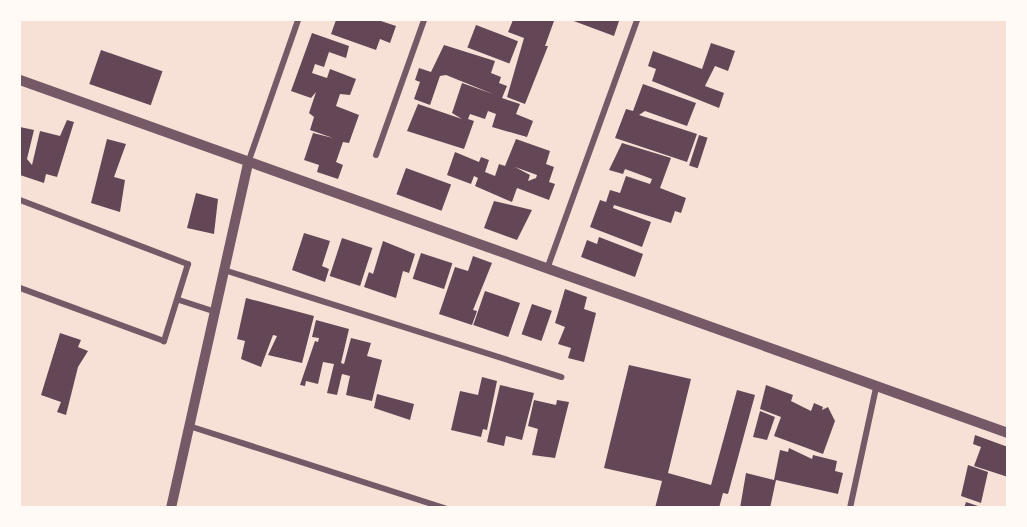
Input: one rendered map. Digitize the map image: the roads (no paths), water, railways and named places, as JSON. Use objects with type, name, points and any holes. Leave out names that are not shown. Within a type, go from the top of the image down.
[{"type":"street","points":[[171,507],[248,164],[298,20]]},
{"type":"street","points":[[376,155],[424,20]]},
{"type":"street","points":[[548,268],[637,20]]},
{"type":"street","points":[[20,80],[248,164],[548,268],[876,388],[1008,433]]},
{"type":"street","points":[[20,200],[188,264],[179,300],[164,341],[20,288]]},
{"type":"street","points":[[224,270],[561,377]]},
{"type":"street","points":[[179,300],[215,312]]},
{"type":"street","points":[[850,507],[876,388]]},
{"type":"street","points":[[189,426],[445,507]]}]
